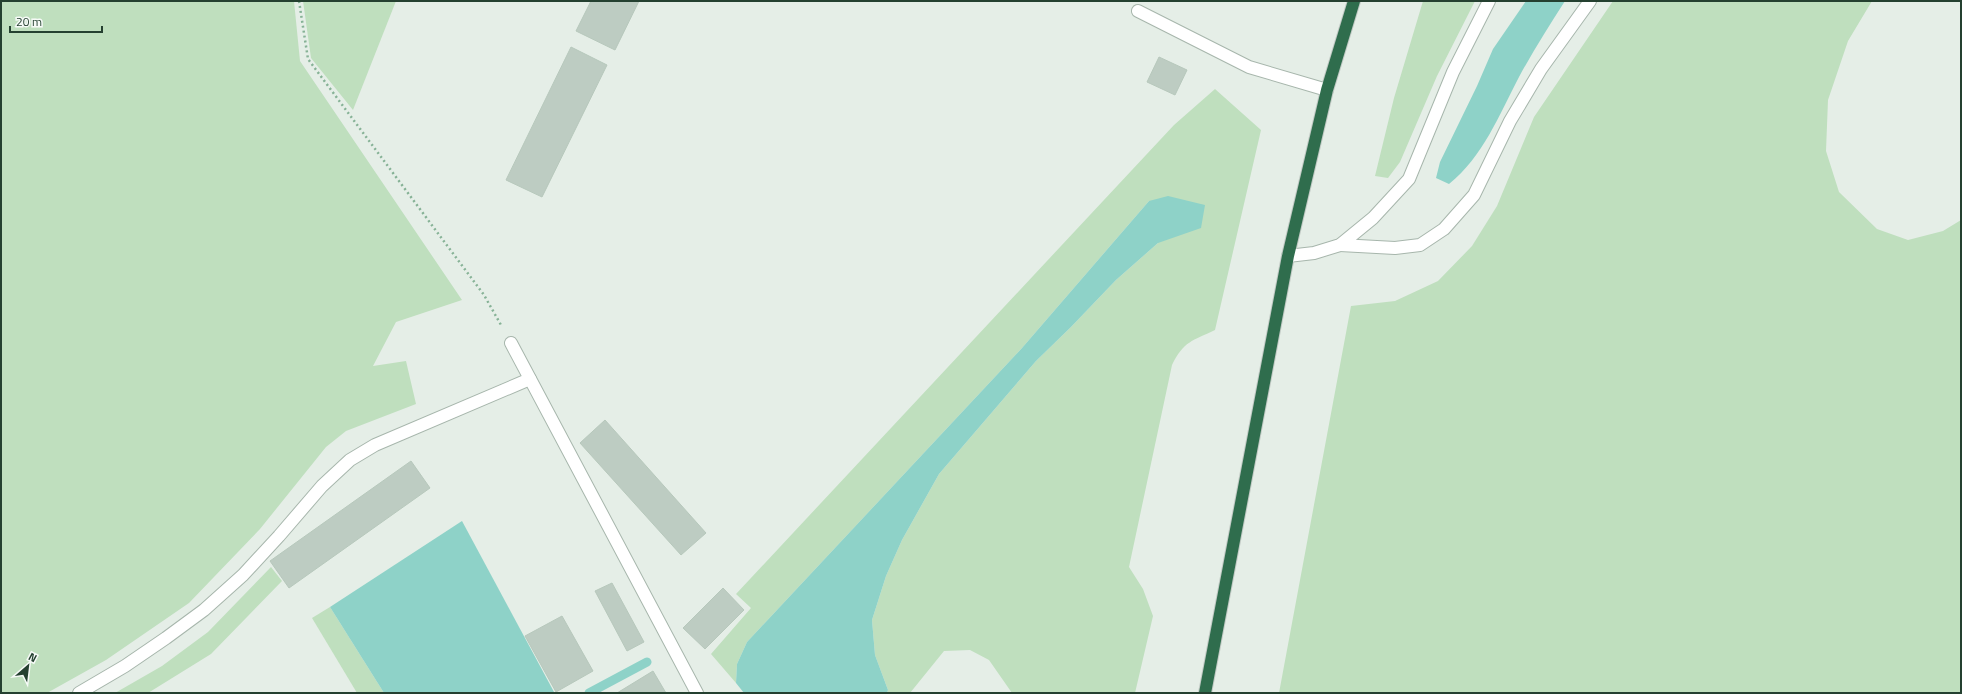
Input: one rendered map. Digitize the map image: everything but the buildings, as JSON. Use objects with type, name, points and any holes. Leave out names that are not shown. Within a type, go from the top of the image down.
[{"type":"highway","points":[[1205,693],[1288,256],[1327,90],[1354,1]]},
{"type":"street","points":[[1340,245],[1373,218],[1409,179],[1453,72],[1489,1]]},
{"type":"street","points":[[1288,256],[1314,253],[1340,245],[1395,248],[1420,245],[1444,229],[1474,195],[1510,121],[1540,69],[1590,1]]},
{"type":"street","points":[[1138,10],[1249,67],[1327,90]]},
{"type":"street","points":[[511,343],[697,693]]},
{"type":"street","points":[[79,693],[126,666],[204,610],[243,575],[322,486],[350,460],[375,445],[530,379]]},
{"type":"path","points":[[299,1],[308,59],[484,295],[511,343]]},
{"type":"green space","points":[[1,1],[294,1],[300,61],[462,300],[396,322],[373,366],[406,361],[416,404],[346,431],[326,447],[260,529],[189,603],[106,660],[47,693],[1,693]]},
{"type":"green space","points":[[303,1],[396,1],[353,110],[311,58]]},
{"type":"green space","points":[[1423,1],[1475,1],[1437,76],[1400,162],[1388,178],[1375,176],[1394,98]]},
{"type":"green space","points":[[1613,1],[1872,1],[1848,41],[1828,100],[1826,151],[1839,192],[1877,229],[1908,240],[1943,231],[1961,220],[1961,693],[1279,693],[1351,306],[1395,301],[1438,281],[1472,246],[1497,206],[1534,117]]},
{"type":"green space","points":[[1215,89],[1261,130],[1215,330],[1185,346],[1176,357],[1172,365],[1129,567],[1143,589],[1153,616],[1135,693],[1012,693],[989,660],[970,650],[944,651],[910,693],[887,693],[888,690],[875,655],[872,620],[886,576],[902,540],[939,474],[1036,361],[1116,280],[1158,243],[1149,201],[1022,348],[747,642],[737,664],[736,683],[711,654],[751,608],[736,594],[1174,125]]},
{"type":"green space","points":[[271,567],[282,581],[211,654],[148,693],[115,693],[162,666],[208,632]]},
{"type":"green space","points":[[330,607],[384,693],[357,693],[312,618]]},
{"type":"water","points":[[1526,1],[1565,1],[1524,67],[1481,148],[1461,173],[1449,184],[1436,178],[1440,162],[1477,86],[1493,49]]},
{"type":"water","points":[[1168,196],[1205,205],[1201,228],[1158,243],[1116,280],[1036,361],[939,474],[902,540],[886,576],[872,620],[875,655],[888,690],[887,693],[744,693],[736,683],[737,664],[747,642],[1022,348],[1149,201]]},
{"type":"water","points":[[462,521],[554,692],[384,693],[330,607]]},
{"type":"waterway","points":[[589,693],[647,662]]}]
